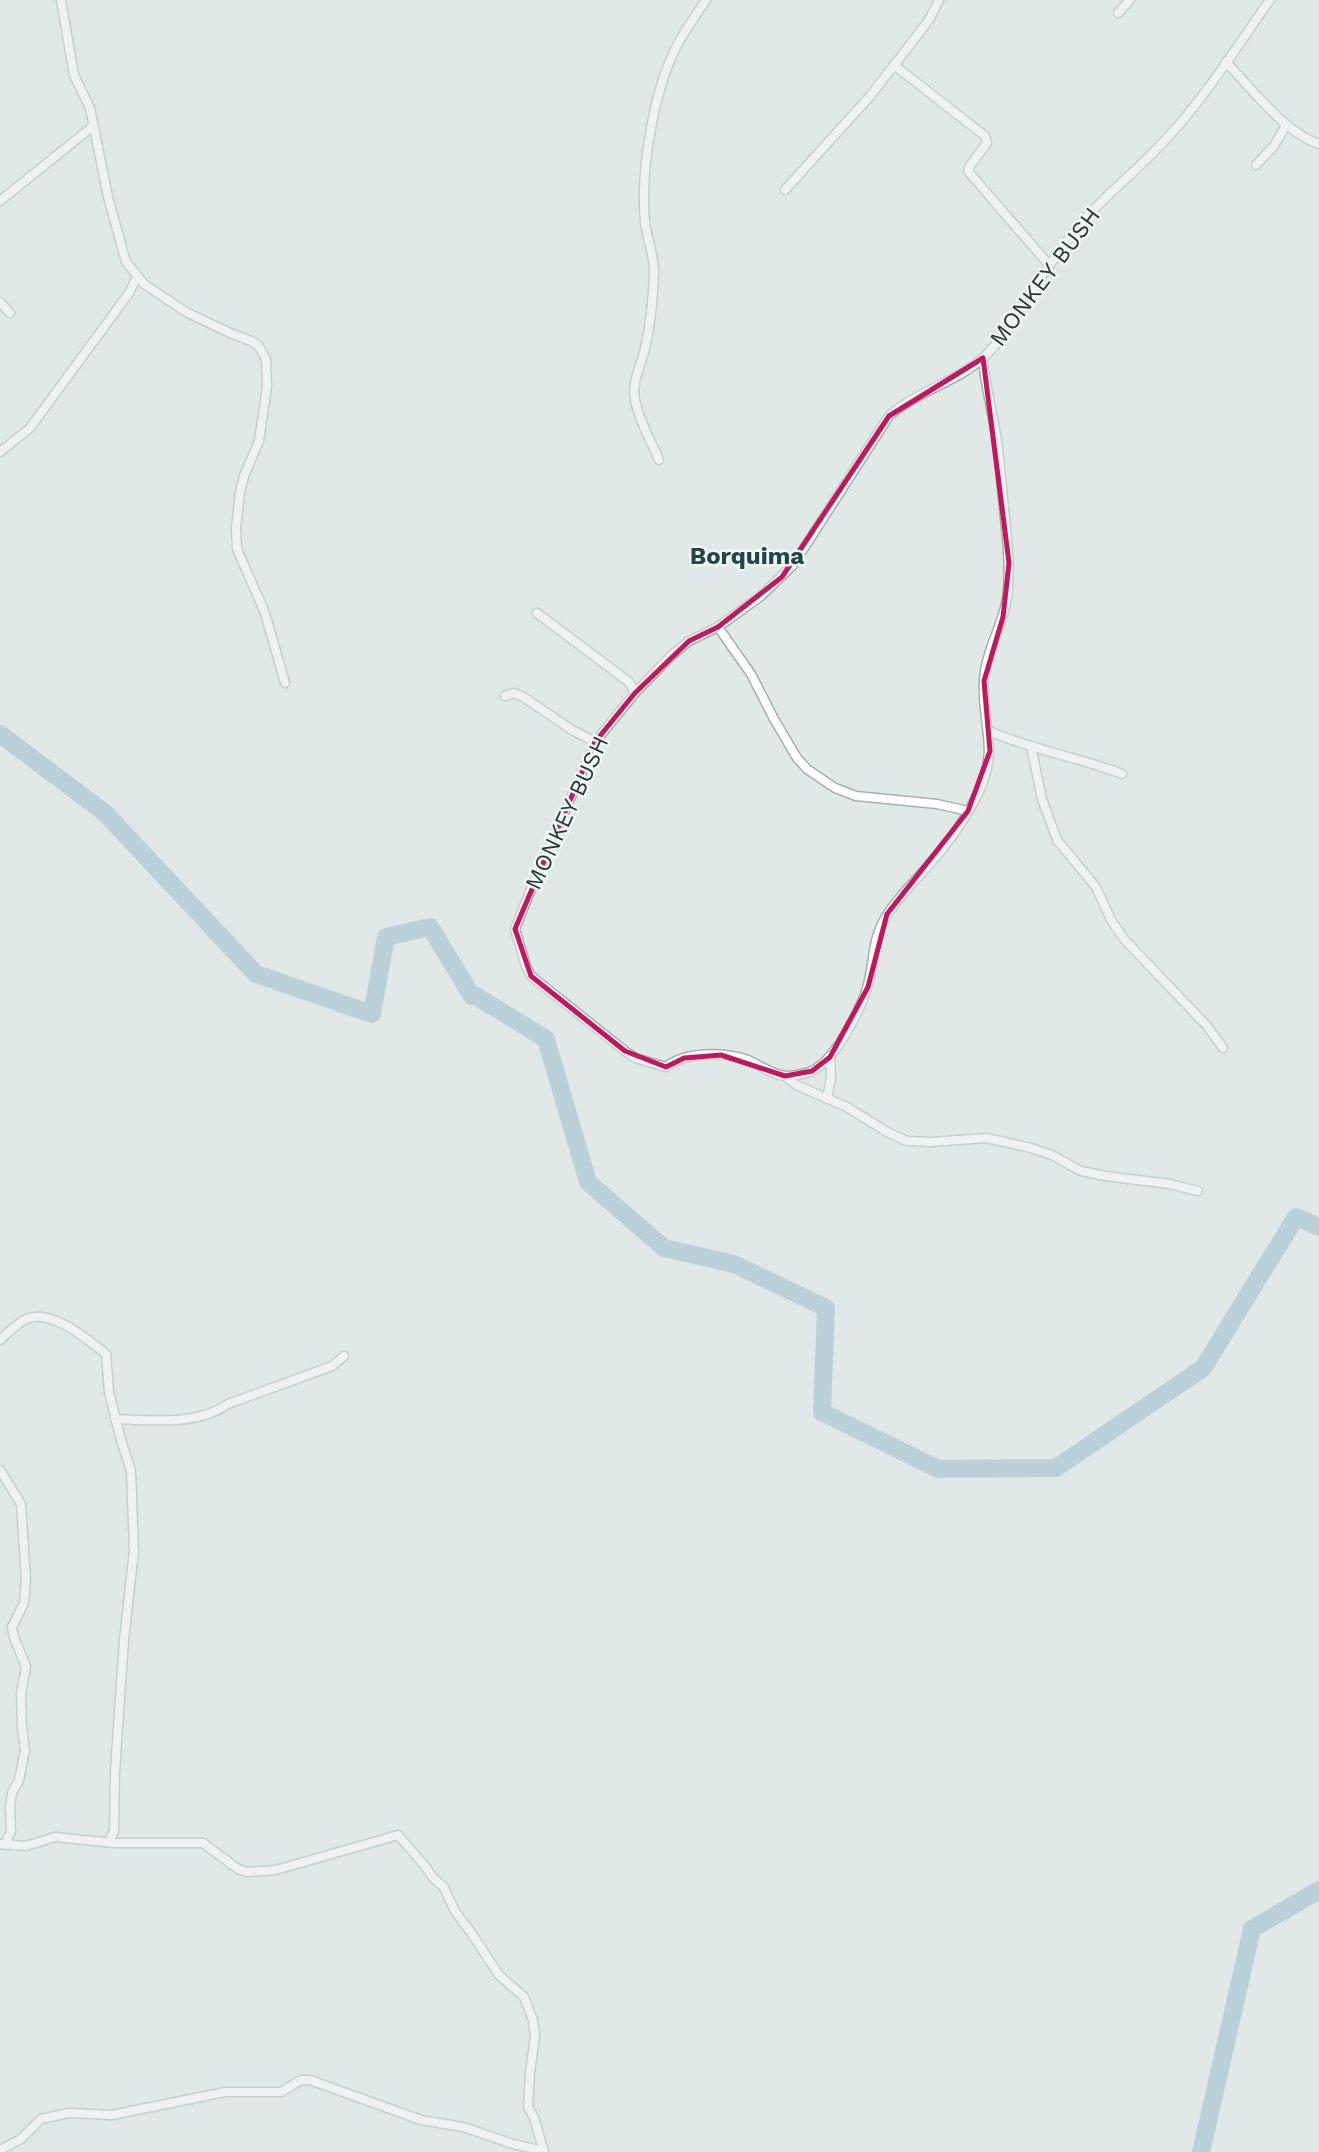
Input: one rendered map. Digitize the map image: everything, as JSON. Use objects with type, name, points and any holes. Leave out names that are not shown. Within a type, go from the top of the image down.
[{"type":"street","points":[[61,0],[74,75],[90,108],[108,197],[126,262],[137,277],[186,312],[258,345],[266,359],[267,387],[259,441],[240,492],[236,528],[237,549],[265,613],[285,683]]},
{"type":"street","points":[[659,460],[639,413],[634,390],[646,346],[655,264],[645,223],[646,163],[662,83],[679,42],[706,0]]},
{"type":"street","points":[[785,190],[864,103],[929,20],[939,0]]},
{"type":"street","points":[[1118,13],[1130,0]]},
{"type":"street","name":"MONKEY BUSH","points":[[785,1076],[733,1056],[684,1058],[666,1067],[635,1058],[531,976],[515,929],[595,742],[635,693],[672,655],[689,641],[718,627],[761,596],[793,565],[889,416],[902,405],[983,358],[1000,338],[1048,265],[1097,205],[1126,181],[1196,106],[1270,0]]},
{"type":"street","points":[[1226,62],[1286,125],[1305,139],[1319,144]]},
{"type":"street","points":[[894,65],[985,136],[987,143],[968,171],[1048,265]]},
{"type":"street","points":[[1256,165],[1274,146],[1286,125]]},
{"type":"street","points":[[0,201],[92,127]]},
{"type":"street","points":[[0,452],[30,428],[129,293],[137,277]]},
{"type":"street","points":[[0,302],[10,313]]},
{"type":"street","points":[[785,1076],[817,1069],[830,1057],[856,1016],[865,995],[878,932],[887,914],[946,845],[968,811],[986,771],[990,751],[984,708],[984,681],[988,656],[1003,617],[1009,563],[997,439],[988,402],[983,358]]},
{"type":"street","points":[[537,613],[629,681],[635,693]]},
{"type":"street","points":[[718,627],[751,674],[779,728],[807,769],[835,788],[856,796],[937,804],[968,811]]},
{"type":"street","points":[[505,696],[513,693],[522,696],[572,730],[595,742]]},
{"type":"street","points":[[989,731],[1122,774]]},
{"type":"street","points":[[1031,746],[1042,799],[1057,840],[1096,887],[1111,920],[1124,939],[1198,1016],[1223,1048]]},
{"type":"street","points":[[827,1099],[832,1066],[830,1057]]},
{"type":"street","points":[[785,1076],[796,1085],[847,1107],[907,1141],[953,1142],[987,1138],[1052,1155],[1081,1171],[1170,1184],[1198,1191]]},
{"type":"street","points":[[0,1340],[29,1317],[49,1318],[71,1329],[106,1354],[109,1392],[131,1471],[135,1551],[123,1653],[114,1784],[114,1831],[109,1842]]},
{"type":"street","points":[[115,1419],[191,1418],[216,1412],[228,1404],[332,1366],[344,1356]]},
{"type":"street","points":[[0,1470],[21,1504],[26,1579],[24,1603],[12,1627],[26,1667],[21,1693],[25,1750],[19,1780],[12,1793],[11,1831],[2,1844],[26,1846],[55,1837],[109,1842],[203,1843],[238,1868],[247,1872],[258,1872],[288,1867],[398,1835],[448,1893],[456,1913],[499,1975],[524,1997],[533,2020],[535,2036],[528,2108],[534,2118],[544,2152],[513,2148],[463,2127],[421,2120],[310,2080],[300,2080],[289,2090],[281,2092],[225,2092],[112,2115],[69,2113],[41,2119],[21,2139],[0,2150]]},
{"type":"highlighted area","points":[[983,358],[1009,563],[1003,617],[984,681],[990,751],[968,811],[887,914],[868,987],[830,1057],[812,1071],[785,1076],[721,1055],[684,1058],[666,1067],[625,1051],[531,976],[515,929],[595,742],[635,693],[689,641],[718,627],[782,577],[889,416]]},
{"type":"waterway","points":[[0,734],[105,813],[256,974],[372,1014],[386,937],[430,927],[472,996],[546,1039],[588,1182],[664,1248],[734,1264],[826,1308],[822,1412],[938,1469],[1056,1468],[1203,1368],[1296,1217],[1319,1227]]},
{"type":"waterway","points":[[1201,2152],[1252,1929],[1319,1890]]},
{"type":"district","name":"Borquima","points":[[747,556]]}]
